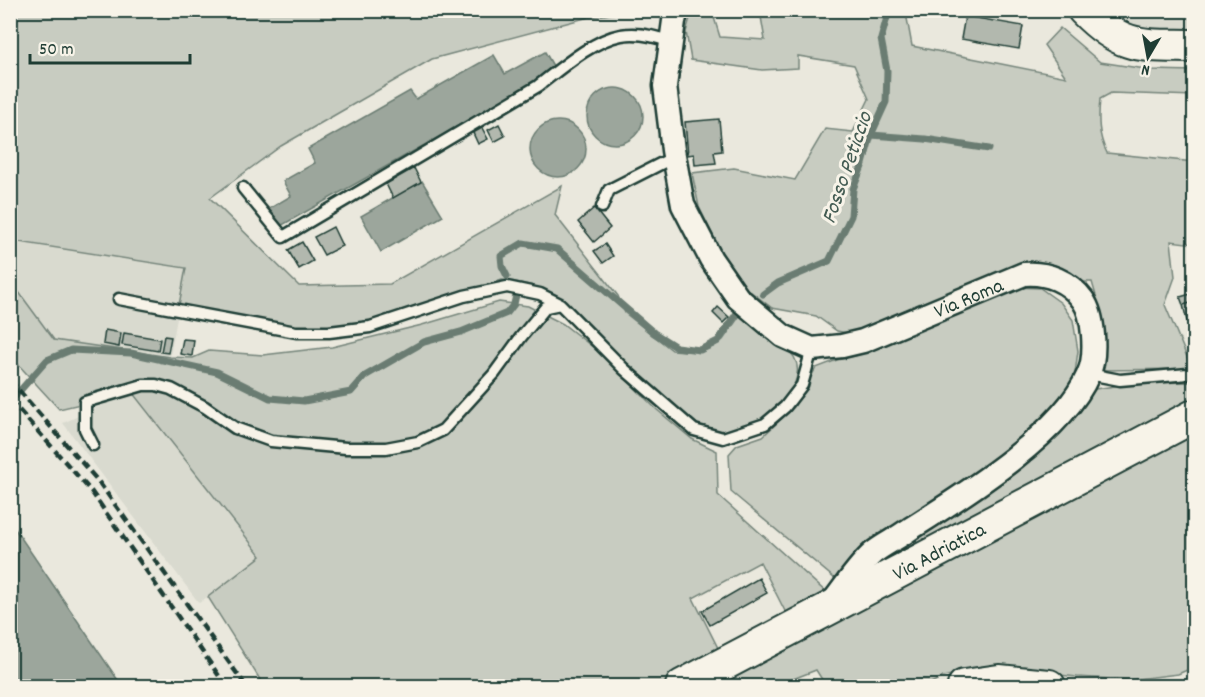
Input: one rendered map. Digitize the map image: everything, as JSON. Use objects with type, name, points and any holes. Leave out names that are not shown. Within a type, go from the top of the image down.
[{"type":"main road","points":[[1084,10],[1098,25],[1117,38],[1140,45],[1194,46]]},
{"type":"main road","name":"Via Adriatica","points":[[682,687],[1194,416]]},
{"type":"main road","points":[[964,687],[999,681],[1049,687]]},
{"type":"street","name":"Via Roma","points":[[677,10],[665,86],[683,205],[711,259],[738,298],[783,336],[812,349],[863,341],[1024,274],[1039,273],[1073,288],[1085,302],[1092,319],[1094,349],[1089,375],[1071,403],[1049,428],[1006,465],[872,554],[826,610]]},
{"type":"lane","points":[[243,188],[283,237],[538,86],[568,63],[602,42],[621,35],[648,35],[671,42]]},
{"type":"lane","points":[[603,207],[609,190],[675,156]]},
{"type":"lane","points":[[119,299],[296,332],[329,332],[370,327],[464,296],[507,287],[540,294],[560,304],[624,369],[694,430],[723,438],[765,424],[785,407],[802,385],[812,349]]},
{"type":"lane","points":[[93,444],[85,429],[85,402],[143,385],[171,389],[205,407],[235,428],[271,441],[356,448],[386,448],[418,442],[443,430],[494,374],[521,336],[546,307],[560,304]]},
{"type":"lane","points":[[1089,375],[1120,380],[1194,372]]},
{"type":"shaded area","points":[[223,10],[247,12],[252,10],[633,11],[589,17],[432,59],[281,146],[210,198],[299,286],[390,284],[562,186],[555,215],[618,296],[625,313],[672,350],[701,352],[723,340],[741,314],[761,333],[784,347],[794,357],[797,370],[794,384],[786,397],[774,410],[745,427],[730,432],[705,429],[657,392],[562,301],[537,287],[521,283],[502,280],[367,323],[294,327],[179,305],[186,268],[13,241],[11,262],[11,11]]},
{"type":"shaded area","points":[[692,11],[712,11],[720,37],[765,40],[760,11],[908,11],[906,13],[912,46],[1066,77],[1044,45],[1060,28],[1100,62],[1152,70],[1194,71],[1194,96],[1111,93],[1100,99],[1099,113],[1100,134],[1107,153],[1194,162],[1194,244],[1171,241],[1175,277],[1165,305],[1192,369],[1100,370],[1104,349],[1103,320],[1092,282],[1075,282],[1058,273],[865,331],[847,333],[837,331],[816,316],[772,308],[746,288],[721,252],[699,207],[692,173],[734,168],[795,180],[825,129],[853,132],[869,99],[854,65],[798,56],[798,68],[762,70],[691,60],[686,32]]},
{"type":"shaded area","points":[[1101,11],[1194,11],[1194,31],[1138,30]]},
{"type":"shaded area","points":[[545,52],[556,71],[277,228],[267,210],[291,196],[283,181],[315,163],[308,149],[410,91],[416,99],[494,55],[505,74]]},
{"type":"shaded area","points":[[609,88],[621,88],[631,92],[639,100],[643,116],[639,132],[631,140],[621,144],[609,144],[599,140],[591,132],[587,122],[587,110],[591,100],[599,92]]},
{"type":"shaded area","points":[[552,121],[564,121],[574,125],[582,133],[586,149],[582,165],[574,173],[564,177],[552,177],[542,173],[534,165],[530,155],[530,143],[534,133],[542,125]]},
{"type":"shaded area","points":[[422,181],[443,216],[381,252],[361,216]]},
{"type":"shaded area","points":[[13,240],[186,268],[170,357],[54,340],[11,280]]},
{"type":"shaded area","points":[[10,280],[54,340],[170,357],[193,358],[209,351],[263,355],[332,347],[422,325],[499,302],[528,306],[563,324],[599,352],[656,409],[692,439],[717,451],[718,495],[829,595],[790,621],[760,562],[693,598],[722,656],[663,686],[264,686],[208,597],[261,556],[132,392],[59,409],[15,361],[11,356]]},
{"type":"shaded area","points":[[1012,287],[1040,288],[1061,303],[1073,320],[1078,351],[1074,380],[1048,411],[1017,441],[842,580],[834,578],[731,492],[729,454],[737,445],[763,436],[794,407],[816,368],[858,355]]},
{"type":"shaded area","points":[[1194,382],[1194,400],[1002,499],[879,573],[873,565],[900,550],[994,479],[1078,399],[1095,389],[1135,383]]},
{"type":"shaded area","points":[[132,392],[261,557],[199,603],[63,423]]},
{"type":"shaded area","points":[[1194,430],[1194,667],[1178,674],[1129,680],[1007,669],[972,670],[943,677],[925,686],[826,686],[816,670],[775,686],[711,686]]},
{"type":"shaded area","points":[[11,523],[122,686],[11,686]]},
{"type":"building","points":[[965,16],[1023,26],[1019,49],[961,39]]},
{"type":"building","points":[[719,119],[722,151],[714,152],[716,163],[695,165],[694,154],[688,155],[685,122]]},
{"type":"building","points":[[499,124],[505,136],[494,142],[488,130]]},
{"type":"building","points":[[482,128],[488,139],[478,144],[473,133]]},
{"type":"building","points":[[414,168],[421,182],[393,198],[386,184]]},
{"type":"building","points":[[594,208],[610,228],[594,242],[578,222]]},
{"type":"building","points":[[333,227],[342,246],[324,255],[314,237]]},
{"type":"building","points":[[302,242],[313,261],[299,269],[288,250]]},
{"type":"building","points":[[605,244],[613,256],[603,263],[594,251]]},
{"type":"building","points":[[1194,293],[1194,302],[1183,305],[1180,297]]},
{"type":"building","points":[[1194,302],[1194,323],[1188,325],[1183,305]]},
{"type":"building","points":[[718,307],[729,317],[723,323],[713,313]]},
{"type":"building","points":[[105,330],[121,333],[119,347],[103,344]]},
{"type":"building","points":[[124,333],[160,339],[158,351],[122,345]]},
{"type":"building","points":[[164,336],[171,337],[168,353],[161,352]]},
{"type":"building","points":[[183,339],[194,340],[192,356],[180,354]]},
{"type":"building","points":[[759,578],[767,593],[710,625],[702,611]]},
{"type":"waterway","name":"Fosso Peticcio","points":[[763,294],[778,283],[829,261],[851,216],[853,189],[871,135],[886,102],[887,71],[881,39],[889,10]]},
{"type":"waterway","points":[[871,135],[925,139],[989,149]]},
{"type":"waterway","name":"Fosso Peticcio","points":[[507,276],[502,266],[501,256],[523,243],[557,249],[654,333],[676,347],[700,350],[718,341],[737,313]]},
{"type":"waterway","name":"Fosso Peticcio","points":[[10,402],[47,360],[71,350],[131,353],[217,372],[270,398],[304,401],[351,392],[365,376],[424,342],[461,332],[507,313],[514,304],[516,295]]},
{"type":"railway","points":[[10,380],[98,481],[246,686]]},
{"type":"railway","points":[[10,400],[91,491],[226,686]]}]
